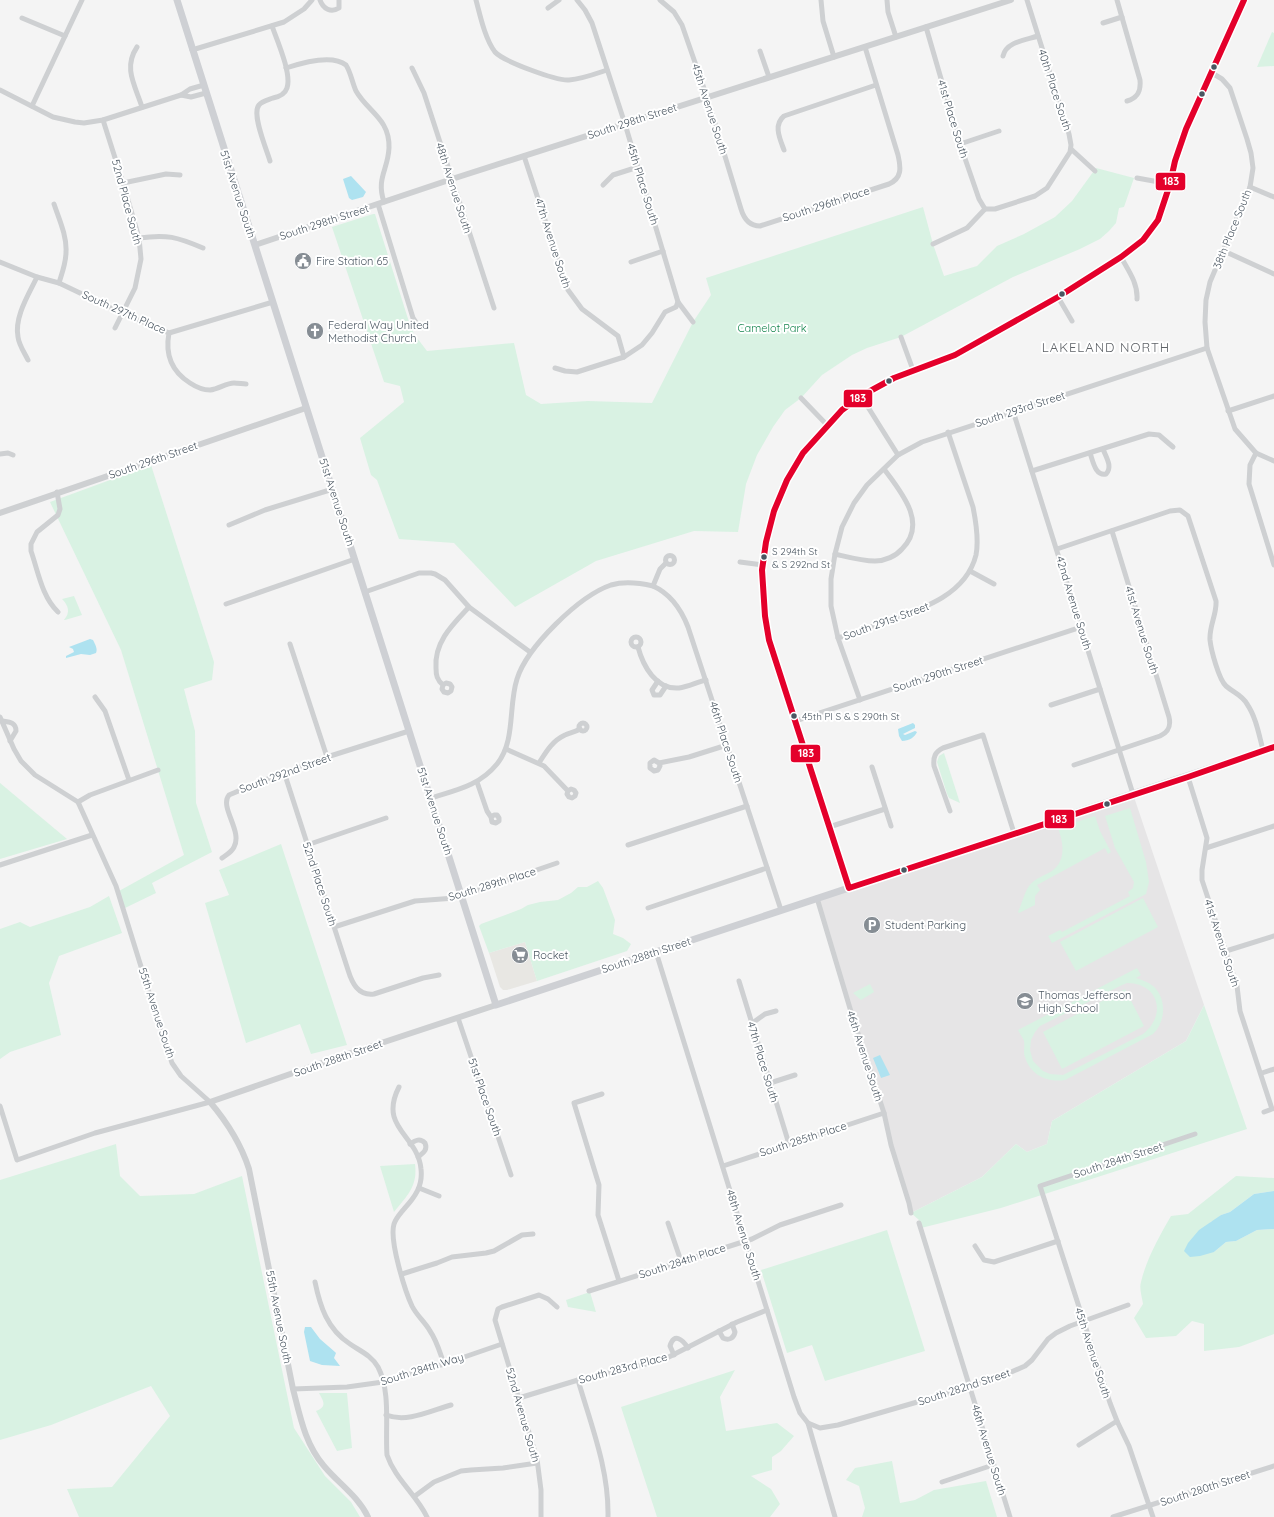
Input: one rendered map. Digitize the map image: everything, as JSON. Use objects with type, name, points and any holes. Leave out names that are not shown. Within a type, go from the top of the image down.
[{"type":"main road","name":"51st Avenue South","points":[[177,0],[496,1005]]},
{"type":"main road","name":"South 288th Street","points":[[496,1005],[1014,833],[1188,777],[1274,747]]},
{"type":"street","points":[[32,106],[82,0]]},
{"type":"street","points":[[192,50],[284,22],[297,14],[312,0]]},
{"type":"street","points":[[320,0],[321,4],[329,10],[339,8],[339,0]]},
{"type":"street","points":[[476,0],[490,42],[500,56],[511,62],[565,80],[579,78],[607,70]]},
{"type":"street","points":[[548,8],[559,0]]},
{"type":"street","name":"45th Place South","points":[[577,0],[585,10],[592,23],[625,124],[678,302],[693,322]]},
{"type":"street","name":"45th Avenue South","points":[[660,0],[674,12],[682,25],[707,97],[738,202],[744,217],[750,224]]},
{"type":"street","points":[[822,0],[824,27],[834,57]]},
{"type":"street","points":[[887,0],[888,12],[896,37]]},
{"type":"street","name":"South 298th Street","points":[[255,245],[452,179],[1011,0]]},
{"type":"street","name":"40th Place South","points":[[1027,0],[1068,128],[1071,149]]},
{"type":"street","points":[[1117,0],[1138,71],[1140,84],[1140,92],[1136,97],[1127,101]]},
{"type":"street","points":[[849,888],[794,721],[768,634],[763,602],[762,568],[766,542],[774,512],[787,480],[803,453],[827,425],[842,410],[861,396],[890,380],[955,355],[1058,297],[1121,257],[1143,240],[1153,229],[1163,208],[1175,161],[1186,129],[1244,0]]},
{"type":"street","points":[[1103,23],[1122,17]]},
{"type":"street","points":[[22,18],[66,36]]},
{"type":"street","points":[[270,161],[257,120],[257,110],[261,103],[282,94],[287,87],[286,68],[272,26]]},
{"type":"street","name":"41st Place South","points":[[926,27],[960,144],[979,199],[985,209]]},
{"type":"street","points":[[1003,56],[1004,50],[1011,44],[1038,36]]},
{"type":"street","points":[[137,47],[130,60],[130,67],[133,82],[142,107]]},
{"type":"street","points":[[784,150],[778,132],[779,123],[784,116],[876,85],[864,47]]},
{"type":"street","points":[[760,51],[769,77]]},
{"type":"street","points":[[286,68],[303,62],[317,61],[336,61],[346,65],[357,92],[378,115],[386,130],[389,141],[389,153],[380,187],[381,203],[413,318],[415,323],[419,326]]},
{"type":"street","name":"48th Avenue South","points":[[412,68],[424,93],[494,308]]},
{"type":"street","name":"38th Place South","points":[[1212,73],[1222,79],[1230,88],[1247,139],[1253,168],[1250,187],[1210,282],[1206,300],[1205,322],[1207,348],[1235,429],[1256,453]]},
{"type":"street","points":[[0,90],[53,117],[67,122],[84,123],[103,120],[181,95],[190,89],[204,85]]},
{"type":"street","name":"South 296th Place","points":[[750,224],[757,226],[768,223],[895,181],[899,176],[900,168],[898,155],[876,85]]},
{"type":"street","points":[[181,95],[191,97],[206,93]]},
{"type":"street","name":"52nd Place South","points":[[103,120],[139,238],[141,259],[135,288],[115,328]]},
{"type":"street","points":[[960,144],[999,132]]},
{"type":"street","points":[[933,244],[967,228],[985,209],[995,209],[1043,192],[1050,184],[1071,149],[1095,170]]},
{"type":"street","name":"47th Avenue South","points":[[524,156],[568,290],[582,309],[618,336],[624,357]]},
{"type":"street","points":[[603,185],[613,175],[638,167]]},
{"type":"street","points":[[123,183],[166,174],[180,175]]},
{"type":"street","points":[[1137,178],[1170,184]]},
{"type":"street","points":[[1250,187],[1274,197]]},
{"type":"street","points":[[54,204],[65,238],[66,251],[59,283]]},
{"type":"street","points":[[139,238],[171,236],[203,248]]},
{"type":"street","points":[[631,262],[663,251]]},
{"type":"street","points":[[1224,251],[1274,274]]},
{"type":"street","points":[[1121,257],[1136,285],[1137,299]]},
{"type":"street","name":"South 297th Place","points":[[0,262],[38,277],[59,283],[122,313],[169,333],[273,302]]},
{"type":"street","points":[[28,360],[20,345],[17,328],[21,313],[38,277]]},
{"type":"street","points":[[1058,297],[1072,321]]},
{"type":"street","points":[[555,368],[568,372],[577,372],[624,357],[642,345],[652,333],[665,312],[676,307],[678,302]]},
{"type":"street","points":[[169,333],[167,346],[171,363],[176,371],[189,382],[210,390],[233,383],[246,384]]},
{"type":"street","points":[[901,337],[913,370]]},
{"type":"street","name":"South 293rd Street","points":[[836,554],[842,527],[854,504],[867,484],[898,455],[922,442],[948,432],[1207,348]]},
{"type":"street","points":[[861,396],[898,455]]},
{"type":"street","points":[[1228,411],[1274,396]]},
{"type":"street","points":[[801,398],[827,425]]},
{"type":"street","name":"South 296th Street","points":[[0,513],[57,492],[306,408]]},
{"type":"street","name":"42nd Avenue South","points":[[1013,411],[1133,794]]},
{"type":"street","points":[[948,432],[973,507],[975,518],[977,541],[976,555],[970,571],[994,584]]},
{"type":"street","points":[[1032,471],[1143,436],[1154,434],[1164,437],[1173,447]]},
{"type":"street","points":[[1090,453],[1097,472],[1101,475],[1106,474],[1109,471],[1110,466],[1104,449]]},
{"type":"street","points":[[0,454],[8,453],[13,455]]},
{"type":"street","points":[[1274,461],[1256,453],[1250,465],[1249,484],[1274,565]]},
{"type":"street","points":[[860,700],[838,638],[831,606],[830,579],[836,554],[861,560],[875,561],[891,557],[900,551],[908,543],[912,536],[914,524],[912,515],[901,491],[884,469]]},
{"type":"street","points":[[229,525],[265,510],[333,489]]},
{"type":"street","points":[[57,492],[60,509],[58,514],[38,532],[31,544],[31,551],[45,595],[58,612]]},
{"type":"street","points":[[1057,549],[1170,511],[1180,510],[1184,512],[1192,523],[1216,601],[1217,608],[1211,627],[1210,639],[1220,674],[1226,686],[1242,697],[1248,705],[1263,750]]},
{"type":"street","name":"41st Avenue South","points":[[1112,531],[1170,723],[1169,729],[1160,736],[1119,750]]},
{"type":"street","points":[[226,604],[355,559]]},
{"type":"street","points":[[740,562],[762,568]]},
{"type":"street","points":[[431,798],[477,782],[497,764],[506,749],[514,691],[520,670],[530,652],[548,632],[579,604],[600,590],[611,585],[639,583],[653,586],[660,569],[666,563]]},
{"type":"street","name":"South 291st Street","points":[[838,638],[905,615],[936,602],[964,580],[970,571]]},
{"type":"street","points":[[365,592],[399,582],[418,573],[435,574],[445,580],[469,606],[530,652]]},
{"type":"street","name":"46th Place South","points":[[653,586],[667,594],[679,609],[688,626],[781,910]]},
{"type":"street","points":[[443,685],[437,677],[437,649],[446,633],[469,606]]},
{"type":"street","name":"South 290th Street","points":[[794,721],[1081,627]]},
{"type":"street","points":[[290,644],[327,757]]},
{"type":"street","points":[[638,647],[647,669],[662,684],[681,687],[706,680]]},
{"type":"street","points":[[1052,705],[1100,689]]},
{"type":"street","points":[[95,697],[105,711],[129,780]]},
{"type":"street","points":[[1,719],[10,740],[22,761],[35,775],[78,802],[90,795],[158,770]]},
{"type":"street","points":[[1,719],[15,725],[16,731],[10,740]]},
{"type":"street","points":[[539,763],[555,741],[580,729]]},
{"type":"street","name":"South 292nd Street","points":[[222,858],[233,849],[236,839],[227,804],[227,797],[236,791],[284,772],[409,731]]},
{"type":"street","points":[[950,811],[933,760],[936,753],[943,748],[983,735],[1014,833]]},
{"type":"street","points":[[659,762],[689,757],[727,746]]},
{"type":"street","points":[[506,749],[539,763],[548,770],[568,791]]},
{"type":"street","points":[[1074,765],[1119,750]]},
{"type":"street","points":[[872,768],[891,826]]},
{"type":"street","name":"52nd Place South","points":[[284,772],[350,976],[355,986],[361,992],[367,994],[377,993],[423,978],[439,975]]},
{"type":"street","name":"41st Avenue South","points":[[1188,777],[1206,832],[1206,848],[1202,870],[1202,880],[1237,986],[1240,1011],[1262,1073],[1272,1109],[1264,1112]]},
{"type":"street","points":[[477,782],[487,811],[491,817]]},
{"type":"street","name":"55th Avenue South","points":[[78,802],[116,886],[172,1063],[181,1076],[210,1102],[229,1128],[249,1169],[293,1389],[302,1424],[316,1454],[326,1468],[358,1502],[368,1517]]},
{"type":"street","points":[[628,845],[747,806]]},
{"type":"street","points":[[829,827],[885,809]]},
{"type":"street","points":[[308,845],[386,818]]},
{"type":"street","points":[[1206,848],[1274,826]]},
{"type":"street","points":[[0,865],[92,835]]},
{"type":"street","name":"South 289th Place","points":[[334,927],[415,900],[447,899],[462,896],[557,863]]},
{"type":"street","points":[[648,908],[767,868]]},
{"type":"street","name":"46th Avenue South","points":[[817,898],[852,1015],[884,1113],[891,1145],[911,1214]]},
{"type":"street","points":[[1226,951],[1274,936]]},
{"type":"street","name":"48th Avenue South","points":[[656,952],[797,1406],[802,1416],[808,1423],[835,1517]]},
{"type":"street","name":"47th Place South","points":[[738,981],[789,1144]]},
{"type":"street","name":"South 288th Street","points":[[0,1106],[17,1160],[95,1134],[210,1102],[496,1005]]},
{"type":"street","points":[[751,1024],[765,1014],[776,1011]]},
{"type":"street","name":"51st Place South","points":[[458,1018],[511,1175]]},
{"type":"street","points":[[1262,1073],[1274,1069]]},
{"type":"street","points":[[770,1083],[795,1075]]},
{"type":"street","points":[[399,1087],[392,1106],[393,1113],[400,1130],[418,1157],[421,1168],[421,1179],[420,1188],[412,1201],[397,1217],[394,1224],[394,1246],[412,1306],[430,1329],[444,1364]]},
{"type":"street","points":[[602,1094],[574,1103],[599,1185],[598,1215],[619,1281]]},
{"type":"street","name":"South 285th Place","points":[[723,1166],[884,1113]]},
{"type":"street","name":"South 284th Street","points":[[1040,1186],[1195,1134]]},
{"type":"street","points":[[410,1144],[417,1140],[425,1143],[426,1149],[418,1157]]},
{"type":"street","name":"45th Avenue South","points":[[1040,1186],[1083,1322],[1117,1421],[1129,1446],[1152,1517]]},
{"type":"street","points":[[420,1188],[439,1196]]},
{"type":"street","name":"South 284th Place","points":[[589,1291],[758,1237],[780,1224],[841,1205]]},
{"type":"street","points":[[668,1223],[681,1261]]},
{"type":"street","name":"46th Avenue South","points":[[920,1223],[1010,1517]]},
{"type":"street","points":[[402,1274],[452,1257],[494,1251],[522,1235],[532,1234]]},
{"type":"street","points":[[975,1246],[984,1260],[994,1262],[1058,1241]]},
{"type":"street","points":[[315,1282],[322,1309],[330,1325],[348,1343],[369,1356],[378,1368],[383,1382],[386,1398],[387,1455],[396,1474],[414,1496],[427,1517]]},
{"type":"street","name":"52nd Avenue South","points":[[541,1517],[541,1490],[537,1463],[495,1316],[498,1309],[502,1307],[535,1296],[544,1296],[557,1306]]},
{"type":"street","name":"South 282nd Street","points":[[808,1423],[820,1428],[838,1425],[1009,1373],[1025,1366],[1032,1360],[1048,1339],[1056,1333],[1128,1305]]},
{"type":"street","name":"South 283rd Place","points":[[519,1398],[578,1380],[650,1363],[674,1355],[732,1324],[767,1310]]},
{"type":"street","points":[[719,1331],[723,1338],[728,1340],[731,1339],[735,1334],[732,1324]]},
{"type":"street","points":[[674,1355],[670,1346],[672,1341],[675,1339],[683,1340],[688,1348]]},
{"type":"street","name":"South 284th Way","points":[[293,1389],[347,1387],[383,1382],[444,1364],[502,1344]]},
{"type":"street","points":[[578,1380],[602,1459],[608,1493],[608,1517]]},
{"type":"street","points":[[386,1415],[398,1418],[409,1417],[450,1405]]},
{"type":"street","points":[[1079,1445],[1117,1421]]},
{"type":"street","points":[[414,1496],[434,1482],[461,1472],[537,1463]]},
{"type":"street","points":[[942,1482],[993,1465]]},
{"type":"street","name":"South 280th Street","points":[[1114,1517],[1274,1466]]},
{"type":"shaded area","name":"Thomas Jefferson High School","points":[[1133,794],[1204,1005],[1186,1041],[1052,1121],[1047,1144],[1027,1152],[1016,1144],[982,1177],[911,1213],[817,898]]},
{"type":"shaded area","points":[[525,942],[537,981],[503,990],[500,987],[489,953]]},
{"type":"green space","points":[[1272,32],[1274,33],[1274,66],[1257,67]]},
{"type":"green space","name":"Camelot Park","points":[[1096,168],[1134,178],[1124,207],[1119,208],[1116,223],[1109,231],[1100,239],[1013,277],[901,337],[867,348],[852,355],[822,375],[801,398],[785,410],[773,427],[757,455],[746,484],[738,532],[694,531],[596,561],[515,607],[454,543],[399,539],[377,480],[371,475],[360,438],[404,402],[400,386],[384,382],[332,227],[375,214],[409,322],[414,334],[427,351],[514,343],[526,395],[541,404],[588,401],[652,403],[693,322],[711,295],[706,278],[923,207],[933,244],[944,276],[977,266],[997,246],[1024,234],[1055,217],[1072,201]]},
{"type":"green space","points":[[151,465],[214,662],[212,680],[184,689],[195,731],[196,803],[212,852],[152,883],[156,893],[125,908],[119,891],[184,855],[121,650],[50,502]]},
{"type":"green space","points":[[74,596],[82,615],[64,620],[68,609],[62,599]]},
{"type":"green space","points":[[944,753],[960,803],[949,798],[947,794],[937,762],[939,756]]},
{"type":"green space","points":[[0,783],[67,839],[0,859]]},
{"type":"green space","points":[[1130,808],[1146,862],[1149,882],[1146,894],[1052,943],[1048,936],[1060,930],[1062,932],[1130,896],[1128,892],[1133,888],[1134,882],[1115,848],[1105,816]]},
{"type":"green space","points":[[1095,816],[1100,831],[1111,852],[1108,854],[1105,848],[1037,885],[1040,890],[1035,896],[1035,905],[1019,913],[1018,912],[1026,892],[1031,883],[1052,871],[1060,862],[1062,856],[1062,845],[1058,828]]},
{"type":"green space","points":[[281,844],[347,1045],[311,1054],[300,1024],[246,1043],[205,903],[229,895],[219,870]]},
{"type":"green space","points":[[598,881],[603,888],[615,920],[613,934],[623,938],[631,944],[627,951],[537,981],[525,942],[489,953],[479,926],[481,924],[528,905],[558,900],[571,893],[578,887],[587,887]]},
{"type":"green space","points":[[109,896],[122,933],[59,956],[49,983],[61,1035],[10,1052],[0,1059],[0,929],[20,922],[30,927],[90,907]]},
{"type":"green space","points":[[1143,898],[1158,927],[1076,971],[1060,942]]},
{"type":"green space","points":[[1137,968],[1141,975],[1136,978],[1153,986],[1158,991],[1163,1003],[1162,1017],[1153,1034],[1065,1080],[1059,1081],[1046,1079],[1031,1069],[1024,1055],[1024,1041],[1018,1030]],"holes":[[[1127,983],[1138,984],[1146,988],[1152,994],[1156,1001],[1157,1010],[1151,1026],[1143,1034],[1063,1075],[1050,1074],[1043,1071],[1033,1061],[1030,1050],[1031,1040],[1040,1026],[1120,986]]]},
{"type":"green space","points":[[870,984],[874,992],[861,1000],[853,993]]},
{"type":"green space","points":[[1125,989],[1144,1026],[1062,1069],[1043,1032]]},
{"type":"green space","points":[[1204,1005],[1247,1129],[1001,1208],[921,1228],[919,1220],[911,1213],[982,1177],[1016,1144],[1027,1152],[1047,1144],[1052,1121],[1186,1041]]},
{"type":"green space","points":[[116,1144],[120,1176],[140,1196],[194,1194],[242,1176],[294,1428],[325,1476],[351,1502],[360,1517],[79,1517],[67,1489],[112,1487],[170,1416],[151,1386],[51,1425],[0,1440],[0,1180]]},
{"type":"green space","points":[[415,1164],[415,1179],[413,1185],[407,1196],[394,1212],[380,1166]]},
{"type":"green space","points":[[1236,1176],[1274,1178],[1274,1191],[1254,1194],[1230,1212],[1221,1215],[1214,1221],[1210,1222],[1214,1252],[1226,1242],[1236,1241],[1257,1230],[1274,1229],[1274,1334],[1239,1347],[1204,1351],[1204,1324],[1192,1321],[1176,1336],[1146,1338],[1134,1318],[1143,1304],[1140,1284],[1143,1274],[1162,1231],[1171,1216],[1188,1214]]},
{"type":"green space","points":[[887,1230],[925,1351],[825,1381],[812,1345],[787,1353],[761,1270]]},
{"type":"green space","points":[[590,1292],[596,1312],[568,1307],[566,1300]]},
{"type":"green space","points":[[735,1370],[720,1397],[726,1431],[777,1423],[794,1436],[781,1451],[772,1457],[772,1470],[751,1476],[771,1489],[780,1504],[770,1517],[657,1517],[621,1407]]},
{"type":"green space","points":[[319,1393],[347,1393],[352,1448],[337,1451],[316,1411],[322,1408],[324,1404]]},
{"type":"green space","points":[[892,1461],[900,1503],[915,1500],[934,1490],[986,1481],[997,1517],[862,1517],[865,1508],[859,1486],[846,1480],[855,1468]]},
{"type":"water","points":[[351,176],[366,192],[363,197],[352,200],[349,198],[343,179]]},
{"type":"water","points":[[90,639],[93,640],[97,650],[96,653],[90,655],[81,654],[66,658],[66,656],[74,652],[73,649],[69,647]]},
{"type":"water","points":[[913,723],[915,728],[903,734],[905,735],[915,731],[917,732],[916,734],[905,741],[902,741],[899,736],[898,729]]},
{"type":"water","points":[[880,1055],[890,1075],[881,1078],[873,1058]]},
{"type":"water","points":[[1274,1191],[1274,1229],[1257,1230],[1236,1241],[1226,1242],[1214,1252],[1200,1256],[1190,1257],[1184,1251],[1188,1243],[1199,1230],[1221,1215],[1230,1212],[1254,1194]]},
{"type":"water","points":[[305,1327],[311,1327],[320,1339],[336,1353],[334,1358],[340,1366],[322,1365],[310,1361],[304,1332]]},
{"type":"transit line","name":"183","points":[[1244,0],[1186,129],[1158,220],[1143,240],[1121,257],[1058,297],[955,355],[894,378],[861,396],[842,410],[803,453],[787,480],[774,511],[766,542],[762,570],[765,616],[769,640],[849,888],[1188,777],[1274,747]]},
{"type":"place","name":"Fire Station 65","points":[[303,261]]},
{"type":"place","name":"Federal Way United Methodist Church","points":[[315,331]]},
{"type":"place","name":"S 294th St & S 292nd St","points":[[764,557]]},
{"type":"place","name":"45th Pl S & S 290th St","points":[[794,716]]},
{"type":"place","name":"Student Parking","points":[[872,925]]},
{"type":"place","name":"Rocket","points":[[520,955]]},
{"type":"place","name":"Thomas Jefferson High School","points":[[1025,1001]]},
{"type":"district","name":"LAKELAND NORTH","points":[[1106,347]]}]
